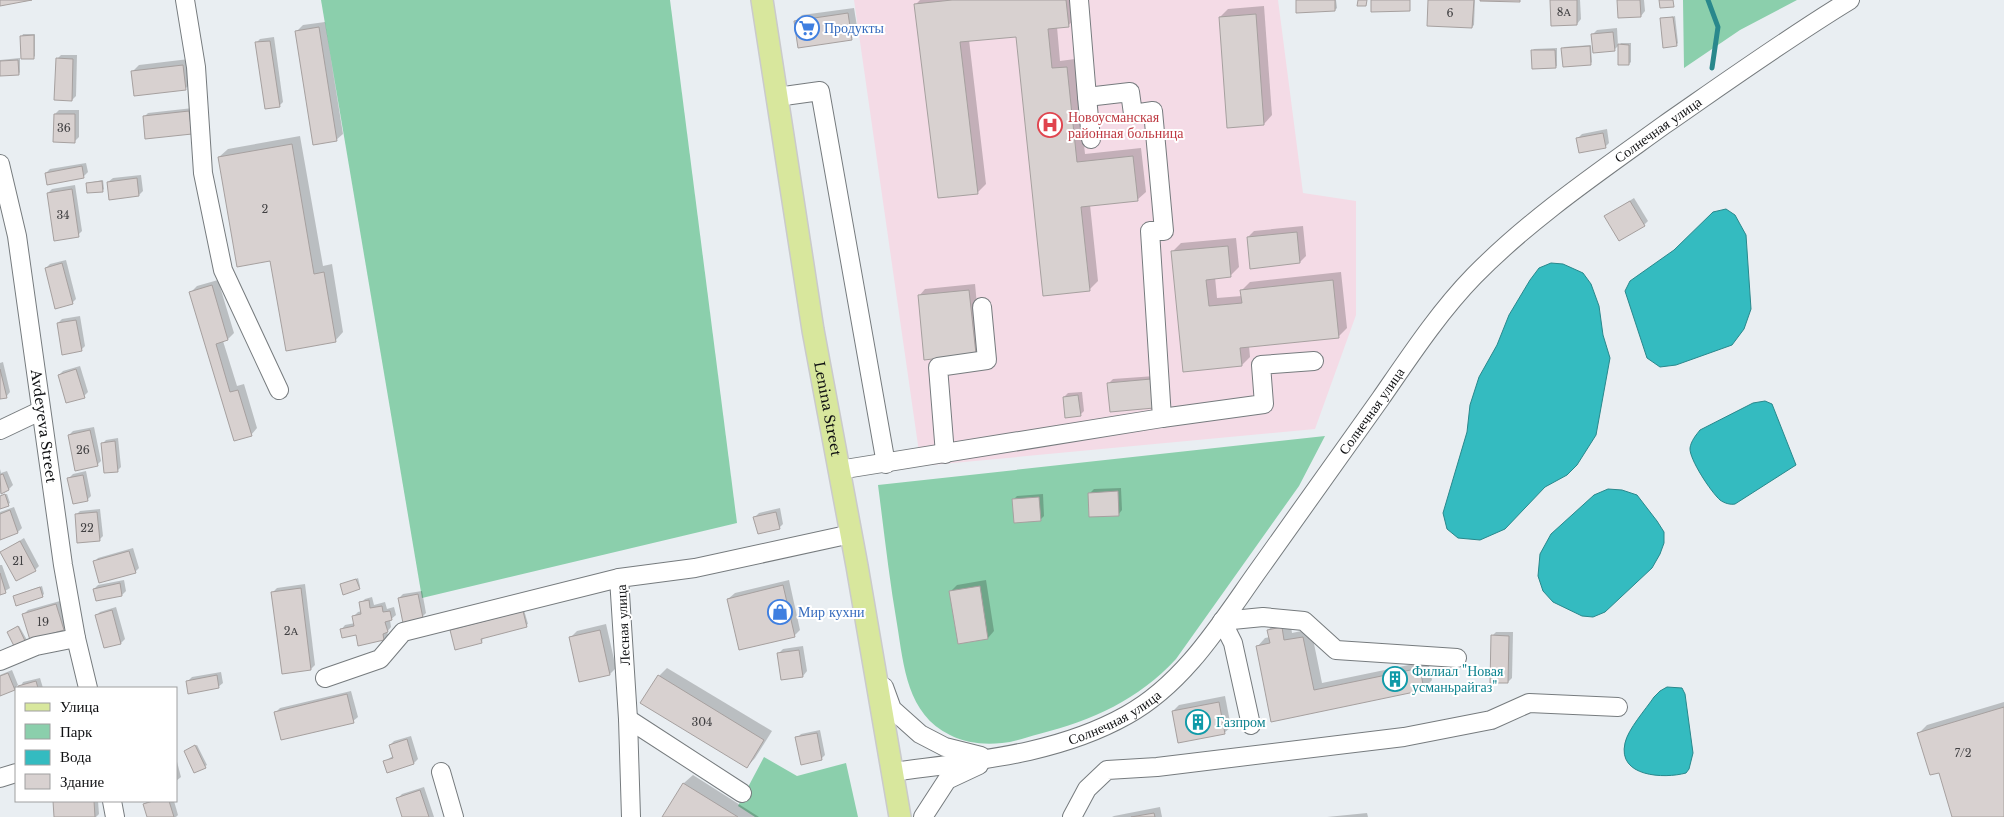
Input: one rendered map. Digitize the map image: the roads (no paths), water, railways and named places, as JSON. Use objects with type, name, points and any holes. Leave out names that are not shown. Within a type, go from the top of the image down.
[{"type":"main road","name":"Lenina Street","points":[[762,0],[813,330],[851,534],[900,817]]},
{"type":"street","points":[[184,0],[196,67],[203,173],[223,270],[279,390]]},
{"type":"street","points":[[1079,0],[1091,139]]},
{"type":"street","name":"Солнечная улица","points":[[893,772],[1025,753],[1067,741],[1128,715],[1171,684],[1222,621],[1414,351],[1474,276],[1550,209],[1601,170],[1794,34],[1850,0]]},
{"type":"street","points":[[778,97],[820,91],[886,464]]},
{"type":"street","points":[[1087,97],[1130,92],[1133,114],[1153,112],[1164,231],[1150,231],[1162,418]]},
{"type":"street","name":"Avdeyeva Street","points":[[0,164],[17,236],[40,411],[76,638],[88,687]]},
{"type":"street","points":[[945,454],[938,367],[987,360],[982,307]]},
{"type":"street","points":[[839,470],[886,464],[1162,418],[1264,404],[1261,365],[1314,361]]},
{"type":"street","points":[[0,430],[40,411]]},
{"type":"street","name":"Лесная улица","points":[[631,817],[628,719],[619,578],[695,568],[851,534]]},
{"type":"street","points":[[325,678],[380,658],[403,632],[619,578]]},
{"type":"street","points":[[1250,725],[1233,643],[1222,621],[1263,617],[1304,621],[1336,650],[1457,658]]},
{"type":"street","points":[[0,661],[36,646],[76,638]]},
{"type":"street","points":[[872,654],[892,709],[920,734],[945,747],[992,758]]},
{"type":"street","points":[[1072,817],[1087,789],[1107,770],[1157,767],[1404,737],[1491,720],[1529,703],[1618,707]]},
{"type":"street","points":[[628,719],[742,793]]},
{"type":"street","points":[[923,817],[947,780],[992,758]]},
{"type":"street","points":[[441,772],[454,817]]},
{"type":"street","points":[[0,778],[15,773]]},
{"type":"street","points":[[112,802],[116,817]]},
{"type":"water","points":[[1726,209],[1735,215],[1746,235],[1751,309],[1744,329],[1732,345],[1676,365],[1660,367],[1647,358],[1625,291],[1630,281],[1674,250],[1713,212]]},
{"type":"water","points":[[1551,263],[1563,264],[1583,273],[1591,284],[1599,306],[1603,335],[1610,358],[1596,435],[1577,465],[1567,475],[1545,487],[1505,529],[1480,540],[1458,538],[1447,529],[1443,513],[1467,432],[1470,405],[1479,377],[1497,345],[1509,315],[1530,280],[1539,268]]},
{"type":"water","points":[[1765,401],[1772,404],[1796,465],[1735,504],[1725,503],[1711,490],[1701,475],[1693,460],[1690,448],[1691,443],[1700,430],[1753,403]]},
{"type":"water","points":[[1608,489],[1622,490],[1637,495],[1664,532],[1664,543],[1652,568],[1605,612],[1593,617],[1582,616],[1553,602],[1543,591],[1538,576],[1540,554],[1551,534],[1594,495]]},
{"type":"water","points":[[1667,687],[1682,688],[1685,694],[1693,753],[1689,769],[1686,773],[1666,776],[1644,773],[1628,763],[1624,754],[1625,743],[1633,725],[1654,697]]},
{"type":"waterway","points":[[1708,0],[1718,27],[1712,68]]},
{"type":"place","name":"Продукты","points":[[807,28]]},
{"type":"place","name":"Новоусманская районная больница","points":[[1050,125]]},
{"type":"place","name":"Мир кухни","points":[[780,612]]},
{"type":"place","name":"Филиал \"Новая усманьрайгаз\"","points":[[1395,679]]},
{"type":"place","name":"Газпром","points":[[1198,722]]}]
